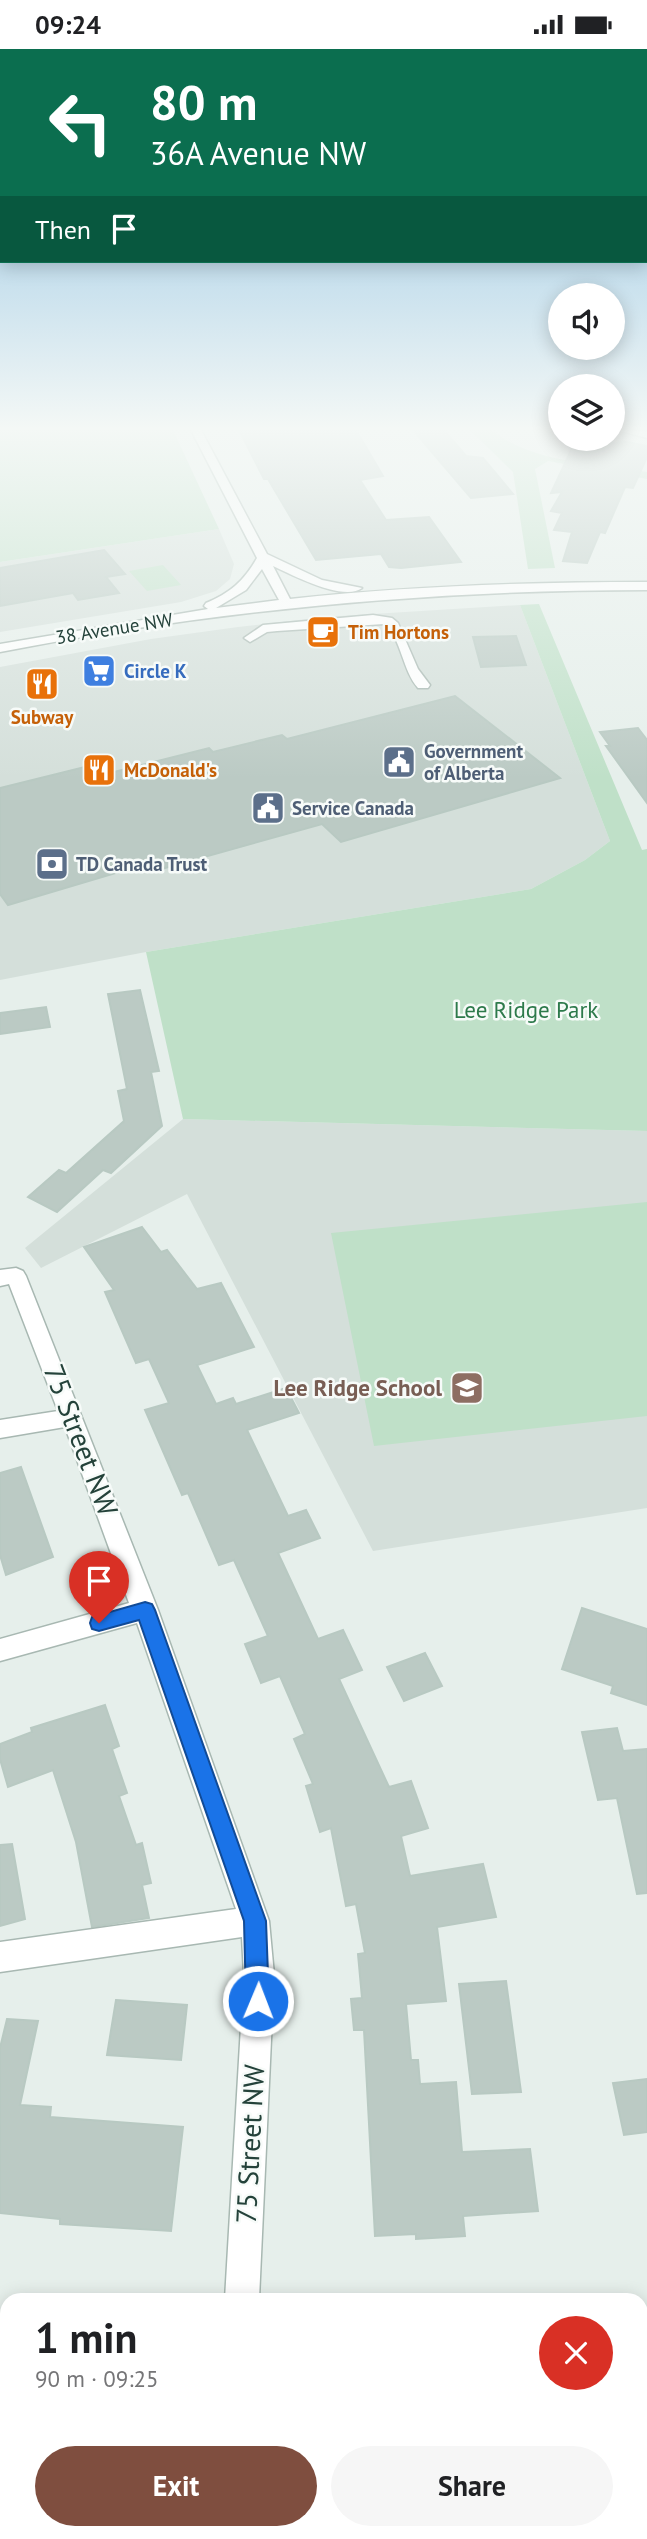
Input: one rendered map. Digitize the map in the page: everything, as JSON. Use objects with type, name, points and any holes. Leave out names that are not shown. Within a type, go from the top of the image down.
[{"type":"street","points":[[257,546],[286,603]]},
{"type":"street","points":[[263,557],[319,583],[418,592]]},
{"type":"street","points":[[186,616],[235,595],[248,583],[263,557]]},
{"type":"street","name":"38 Avenue NW","points":[[0,648],[186,616],[286,603],[525,586],[647,586]]},
{"type":"street","points":[[250,638],[263,629],[277,627],[350,620],[380,622],[387,627],[390,638],[402,647],[413,677],[423,685]]},
{"type":"street","name":"75 Street NW","points":[[8,1277],[73,1417],[145,1610],[255,1921],[259,1975],[242,2293]]},
{"type":"street","points":[[0,1429],[73,1417]]},
{"type":"street","points":[[0,1650],[145,1610]]},
{"type":"street","points":[[0,1957],[255,1921]]},
{"type":"shaded area","points":[[105,546],[226,546],[234,564],[230,579],[216,591],[181,602],[0,632],[0,562]]},
{"type":"shaded area","points":[[520,605],[610,841],[585,860],[531,889],[146,952],[0,980],[0,667],[151,639],[238,627],[324,617]]},
{"type":"shaded area","name":"Lee Ridge School","points":[[183,1119],[647,1131],[647,1508],[373,1551],[187,1194],[41,1268],[25,1248]]},
{"type":"green space","points":[[0,546],[105,546],[0,562]]},
{"type":"green space","points":[[524,546],[551,546],[555,568],[528,569]]},
{"type":"green space","points":[[163,565],[181,585],[147,591],[129,571]]},
{"type":"green space","name":"Lee Ridge Park","points":[[539,604],[642,850],[647,849],[647,1131],[183,1119],[146,952],[531,889],[585,860],[610,841],[520,605]]},
{"type":"green space","points":[[647,1202],[647,1416],[374,1446],[331,1233]]},
{"type":"building","points":[[308,546],[450,546],[461,562],[389,567],[381,554],[316,560]]},
{"type":"building","points":[[568,546],[594,546],[587,563],[563,561]]},
{"type":"building","points":[[104,550],[125,574],[106,577],[119,593],[78,600],[73,593],[0,606],[0,568]]},
{"type":"building","points":[[516,636],[526,665],[481,667],[473,637]]},
{"type":"building","points":[[455,696],[560,778],[341,842],[322,824],[154,871],[149,863],[8,905],[0,894],[0,788],[105,762],[114,772],[209,748],[213,752],[282,735],[287,739]]},
{"type":"building","points":[[638,728],[647,740],[647,803],[606,746],[610,746],[600,732]]},
{"type":"building","points":[[140,990],[159,1071],[151,1072],[162,1126],[111,1173],[103,1170],[57,1212],[28,1197],[59,1170],[66,1173],[124,1121],[118,1091],[127,1089],[108,994]]},
{"type":"building","points":[[46,1007],[50,1027],[0,1034],[0,1013]]},
{"type":"building","points":[[142,1227],[161,1252],[167,1250],[197,1289],[221,1283],[254,1347],[197,1365],[216,1404],[233,1398],[236,1404],[286,1388],[299,1413],[247,1430],[288,1516],[306,1510],[320,1538],[278,1553],[318,1639],[343,1630],[362,1670],[339,1679],[389,1787],[411,1781],[428,1828],[401,1836],[410,1876],[483,1864],[496,1917],[437,1927],[446,2001],[406,2004],[411,2060],[418,2060],[420,2084],[456,2082],[462,2152],[530,2149],[538,2211],[463,2216],[465,2236],[416,2239],[416,2234],[375,2236],[364,2030],[354,2030],[351,1999],[362,1998],[358,1954],[365,1953],[356,1904],[346,1906],[331,1828],[320,1832],[306,1786],[313,1784],[294,1739],[305,1734],[280,1676],[261,1683],[245,1644],[268,1636],[234,1560],[219,1565],[188,1493],[182,1495],[145,1410],[169,1403],[149,1359],[136,1363],[105,1292],[114,1290],[84,1247]]},
{"type":"building","points":[[21,1467],[53,1557],[6,1575],[0,1555],[0,1473]]},
{"type":"building","points":[[582,1608],[647,1629],[647,1705],[611,1693],[613,1686],[562,1669]]},
{"type":"building","points":[[425,1653],[442,1686],[404,1701],[387,1667]]},
{"type":"building","points":[[105,1705],[119,1746],[112,1749],[127,1793],[119,1796],[136,1845],[142,1843],[151,1883],[142,1885],[149,1918],[92,1927],[76,1842],[53,1770],[8,1787],[0,1759],[0,1744],[32,1732],[31,1728]]},
{"type":"building","points":[[617,1728],[623,1751],[647,1749],[647,1893],[637,1894],[617,1798],[598,1800],[582,1732]]},
{"type":"building","points":[[12,1844],[25,1919],[0,1926],[0,1845]]},
{"type":"building","points":[[506,1981],[521,2092],[472,2094],[459,1984]]},
{"type":"building","points":[[116,2000],[187,2005],[181,2060],[107,2055]]},
{"type":"building","points":[[7,2019],[38,2021],[20,2105],[51,2107],[50,2117],[183,2127],[171,2231],[60,2224],[60,2219],[0,2213],[0,2048]]},
{"type":"building","points":[[647,2079],[647,2132],[624,2135],[613,2083]]},
{"type":"place","name":"Tim Hortons","points":[[323,632]]},
{"type":"place","name":"Circle K","points":[[99,671]]},
{"type":"place","name":"Subway","points":[[42,684]]},
{"type":"place","name":"Government of Alberta","points":[[399,762]]},
{"type":"place","name":"McDonald's","points":[[99,770]]},
{"type":"place","name":"Service Canada","points":[[268,808]]},
{"type":"place","name":"TD Canada Trust","points":[[52,864]]},
{"type":"place","name":"Lee Ridge School","points":[[467,1388]]},
{"type":"route","points":[[99,1623],[145,1610],[255,1921],[258,2001]]}]
